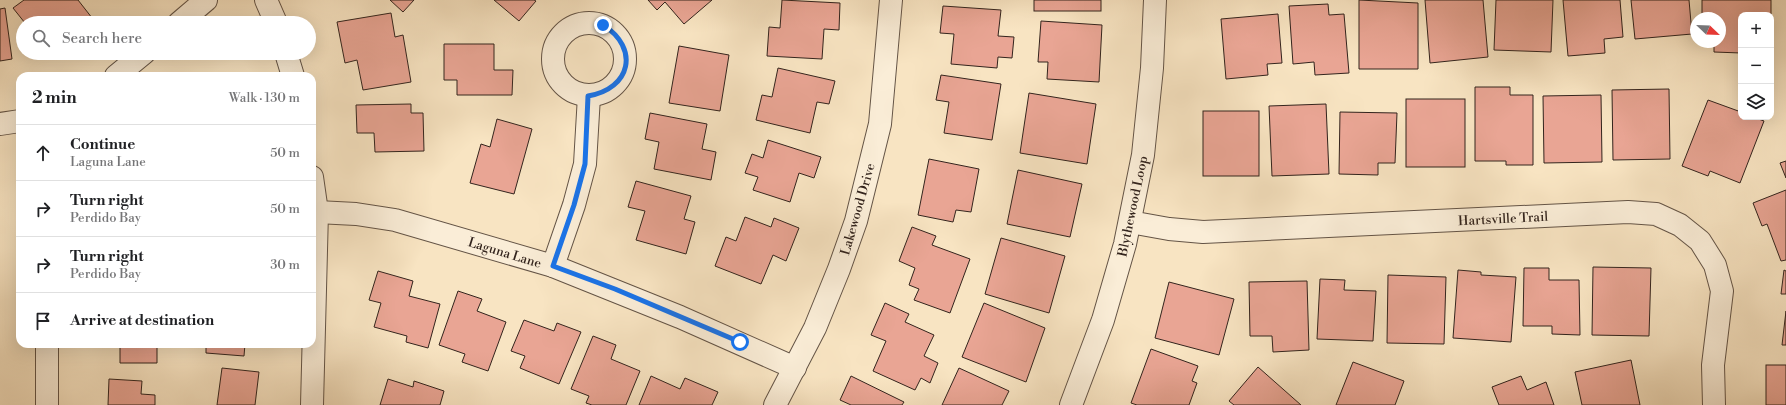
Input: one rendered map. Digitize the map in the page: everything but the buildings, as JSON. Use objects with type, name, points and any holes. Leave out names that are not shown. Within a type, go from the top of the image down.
[{"type":"street","points":[[187,16],[206,0]]},
{"type":"street","points":[[266,0],[273,16]]},
{"type":"street","name":"Lakewood Drive","points":[[775,405],[816,328],[856,220],[880,124],[891,0]]},
{"type":"street","name":"Blythewood Loop","points":[[1071,405],[1103,320],[1130,222],[1143,155],[1152,68],[1155,0]]},
{"type":"street","points":[[121,72],[135,60]]},
{"type":"street","points":[[288,60],[292,72]]},
{"type":"street","points":[[553,266],[574,205],[585,164],[588,96]]},
{"type":"street","points":[[0,124],[16,122]]},
{"type":"street","points":[[316,205],[316,251]]},
{"type":"street","name":"Laguna Lane","points":[[317,212],[356,214],[395,220],[553,266],[693,322],[795,368]]},
{"type":"street","name":"Hartsville Trail","points":[[1130,222],[1170,229],[1203,232],[1628,212],[1656,214],[1680,225],[1700,241],[1715,265],[1722,291],[1713,365],[1714,405]]},
{"type":"street","points":[[47,405],[48,348]]},
{"type":"street","points":[[312,405],[313,348]]},
{"type":"route","points":[[603,25],[614,32],[622,42],[626,54],[626,66],[621,78],[612,88],[601,94],[588,96],[585,164],[574,205],[553,266],[615,289],[740,342]]}]
